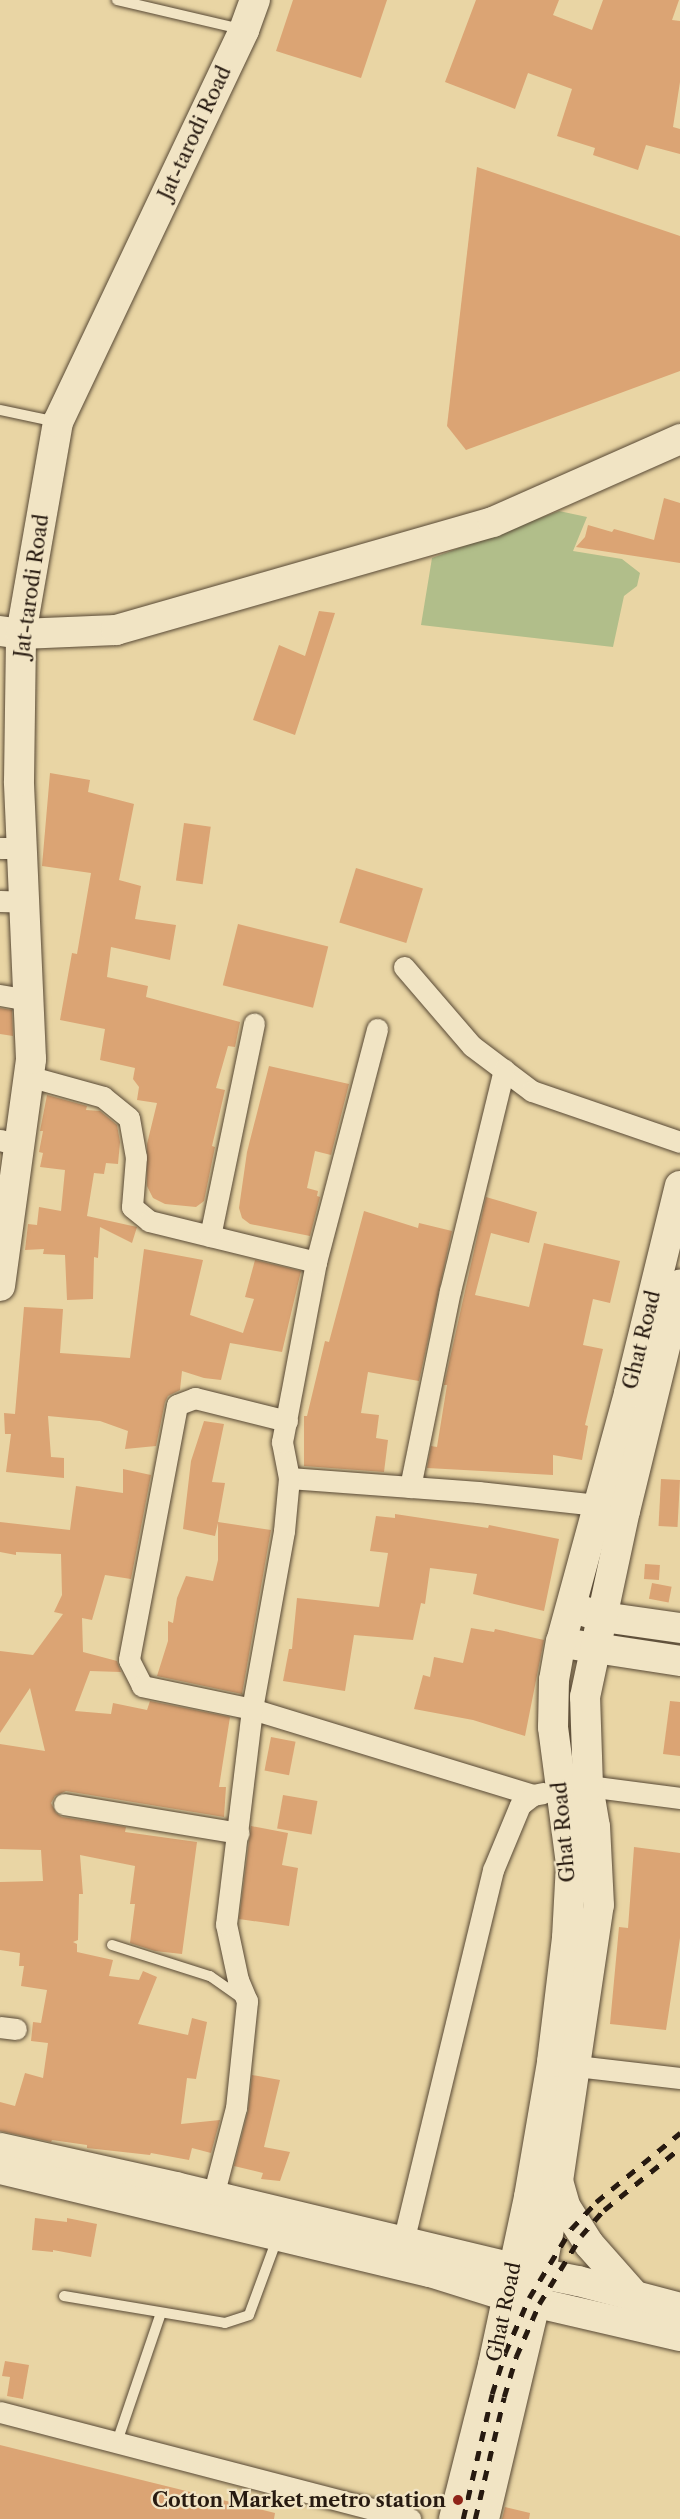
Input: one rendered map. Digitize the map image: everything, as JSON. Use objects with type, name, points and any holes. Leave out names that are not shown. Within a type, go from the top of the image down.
[{"type":"main road","name":"Jat-tarodi Road","points":[[0,1286],[9,1143],[31,1059],[14,998],[11,848],[19,781],[10,633],[58,422],[244,30],[255,0]]},
{"type":"main road","points":[[10,633],[116,630],[493,522],[680,439]]},
{"type":"main road","name":"Ghat Road","points":[[484,2519],[524,2285],[529,2197],[552,2062],[567,1938],[571,1864],[553,1726],[554,1680],[561,1642],[629,1393],[680,1186]]},
{"type":"main road","name":"Ghat Road","points":[[561,1790],[585,1697],[680,1286]]},
{"type":"main road","points":[[611,1582],[651,1624]]},
{"type":"main road","points":[[572,1608],[603,1617],[680,1628]]},
{"type":"main road","points":[[561,1642],[680,1661]]},
{"type":"main road","points":[[585,1697],[634,1654]]},
{"type":"main road","name":"Ghat Road","points":[[454,2519],[524,2285],[558,2181],[576,2066],[599,1905],[595,1827],[561,1790]]},
{"type":"main road","points":[[0,2148],[213,2196],[281,2225],[430,2271],[524,2285],[635,2296],[680,2308]]},
{"type":"main road","points":[[0,2169],[281,2225],[403,2242],[524,2285],[680,2336]]},
{"type":"main road","points":[[558,2181],[565,2206],[589,2244],[635,2296]]},
{"type":"street","points":[[404,967],[472,1046],[532,1091],[680,1142]]},
{"type":"street","points":[[210,1236],[254,1023]]},
{"type":"street","points":[[213,2196],[236,2108],[247,2001],[238,1980],[226,1924],[239,1833],[252,1709],[284,1531],[289,1479],[282,1442],[316,1262],[376,1029]]},
{"type":"street","points":[[410,1487],[450,1291],[504,1070]]},
{"type":"street","points":[[28,1077],[103,1097],[129,1119],[136,1157],[132,1207],[149,1221],[316,1262]]},
{"type":"street","points":[[287,1421],[195,1398],[177,1404],[129,1660],[142,1686],[252,1709],[561,1790],[680,1798]]},
{"type":"street","points":[[289,1479],[410,1487],[597,1505]]},
{"type":"street","points":[[403,2242],[493,1870],[520,1805],[561,1790]]},
{"type":"street","points":[[64,1804],[239,1833]]},
{"type":"street","points":[[576,2066],[680,2078]]},
{"type":"street","points":[[0,2412],[410,2519]]},
{"type":"lane","points":[[117,0],[244,30]]},
{"type":"lane","points":[[0,410],[58,422]]},
{"type":"lane","points":[[112,1945],[210,1976],[247,2001]]},
{"type":"lane","points":[[64,2296],[225,2323],[249,2315],[281,2225]]},
{"type":"lane","points":[[117,2442],[161,2313]]},
{"type":"green space","points":[[559,511],[587,517],[573,551],[622,559],[640,573],[637,586],[624,596],[613,647],[421,625],[432,558]]},
{"type":"building","points":[[293,0],[387,0],[361,78],[276,51]]},
{"type":"building","points":[[476,0],[559,0],[553,15],[592,30],[603,0],[679,0],[672,20],[680,21],[680,82],[673,127],[680,129],[680,154],[646,145],[638,170],[593,155],[595,148],[557,136],[572,89],[528,73],[515,109],[445,82]]},
{"type":"building","points":[[477,167],[680,236],[680,371],[466,450],[447,426]]},
{"type":"building","points":[[664,498],[680,503],[680,563],[576,547],[585,537],[588,525],[612,532],[614,529],[654,540]]},
{"type":"building","points":[[319,611],[335,613],[295,735],[253,720],[279,645],[305,656]]},
{"type":"building","points":[[50,773],[90,780],[88,792],[134,804],[119,880],[141,886],[135,919],[176,925],[170,960],[111,947],[107,977],[148,986],[146,997],[240,1022],[235,1047],[228,1046],[216,1088],[225,1090],[212,1146],[215,1147],[204,1201],[196,1207],[165,1204],[153,1198],[147,1186],[147,1144],[157,1103],[137,1100],[139,1087],[133,1079],[135,1068],[100,1060],[105,1029],[60,1020],[72,953],[77,954],[91,873],[42,866]]},
{"type":"building","points":[[184,823],[211,827],[203,884],[176,880]]},
{"type":"building","points":[[356,868],[423,888],[406,943],[339,923]]},
{"type":"building","points":[[238,924],[328,946],[313,1008],[223,985]]},
{"type":"building","points":[[0,1008],[12,1010],[13,1036],[0,1034]]},
{"type":"building","points":[[269,1066],[349,1084],[331,1155],[315,1151],[307,1188],[318,1191],[317,1196],[320,1197],[310,1236],[250,1224],[242,1218],[239,1208],[247,1152]]},
{"type":"building","points":[[47,1095],[87,1106],[86,1110],[100,1111],[117,1125],[120,1142],[118,1164],[106,1163],[104,1174],[94,1173],[87,1216],[137,1227],[132,1243],[100,1227],[98,1258],[94,1257],[93,1299],[67,1300],[65,1255],[43,1254],[44,1249],[25,1250],[28,1224],[37,1225],[39,1207],[61,1211],[65,1170],[40,1167],[43,1153],[39,1152],[43,1131],[40,1131]]},
{"type":"building","points":[[486,1197],[537,1212],[529,1243],[491,1233],[475,1295],[529,1307],[544,1243],[620,1261],[610,1303],[593,1299],[583,1345],[603,1349],[585,1425],[588,1426],[582,1460],[553,1455],[553,1475],[427,1468],[431,1446],[437,1447],[447,1385],[444,1385]]},
{"type":"building","points":[[364,1211],[418,1228],[419,1223],[452,1231],[419,1381],[368,1372],[361,1413],[379,1415],[376,1438],[388,1440],[384,1472],[304,1466],[304,1416],[307,1416],[325,1341],[329,1342]]},
{"type":"building","points":[[144,1249],[203,1260],[190,1315],[243,1333],[254,1299],[245,1297],[255,1260],[301,1271],[282,1352],[230,1343],[221,1380],[204,1378],[182,1371],[180,1390],[168,1396],[165,1402],[156,1446],[125,1449],[128,1431],[100,1421],[48,1416],[51,1457],[64,1458],[64,1478],[6,1472],[11,1434],[5,1434],[4,1413],[15,1414],[24,1307],[63,1309],[60,1353],[130,1358]]},
{"type":"building","points":[[204,1421],[224,1424],[212,1482],[225,1483],[218,1522],[271,1530],[242,1694],[157,1676],[168,1641],[168,1621],[173,1623],[177,1598],[186,1576],[213,1581],[218,1560],[218,1523],[215,1536],[183,1529],[191,1461]]},
{"type":"building","points":[[123,1469],[151,1475],[131,1579],[105,1575],[92,1620],[82,1618],[83,1652],[117,1661],[121,1672],[90,1671],[75,1711],[111,1714],[113,1703],[147,1710],[150,1701],[230,1717],[219,1787],[226,1787],[224,1817],[66,1791],[55,1796],[51,1803],[56,1813],[62,1817],[126,1827],[125,1832],[197,1842],[182,1954],[155,1951],[130,1943],[135,1904],[130,1904],[135,1866],[80,1855],[83,1894],[79,1894],[78,1940],[73,1942],[77,1944],[77,1952],[113,1960],[109,1976],[139,1980],[143,1971],[157,1977],[138,2024],[188,2035],[192,2018],[207,2022],[196,2079],[187,2078],[181,2124],[220,2120],[211,2153],[192,2148],[189,2160],[151,2153],[150,2155],[87,2148],[87,2145],[52,2140],[51,2142],[0,2131],[0,2102],[15,2106],[25,2073],[43,2078],[48,2043],[31,2041],[33,2022],[41,2023],[47,1990],[21,1986],[24,1966],[19,1966],[20,1953],[0,1950],[0,1882],[43,1881],[41,1850],[0,1849],[0,1744],[45,1751],[30,1688],[0,1733],[0,1651],[33,1655],[63,1614],[54,1612],[62,1595],[61,1554],[16,1552],[16,1555],[0,1552],[0,1522],[70,1530],[76,1486],[123,1493]]},
{"type":"building","points":[[661,1479],[680,1480],[678,1527],[659,1526]]},
{"type":"building","points":[[395,1514],[488,1528],[489,1525],[559,1539],[544,1611],[473,1594],[477,1574],[430,1568],[425,1604],[421,1603],[413,1640],[354,1635],[345,1691],[283,1681],[289,1649],[292,1649],[297,1598],[379,1607],[388,1553],[370,1551],[376,1516],[395,1518]]},
{"type":"building","points":[[645,1564],[660,1565],[659,1580],[644,1579]]},
{"type":"building","points":[[652,1583],[672,1587],[669,1603],[649,1599]]},
{"type":"building","points":[[471,1628],[494,1632],[495,1629],[544,1640],[525,1736],[473,1720],[414,1709],[423,1675],[430,1677],[434,1657],[463,1663]]},
{"type":"building","points":[[670,1701],[680,1702],[680,1756],[663,1754]]},
{"type":"building","points":[[271,1737],[296,1742],[289,1775],[265,1770]]},
{"type":"building","points":[[283,1795],[317,1801],[312,1835],[277,1828]]},
{"type":"building","points":[[251,1826],[288,1833],[282,1865],[298,1868],[289,1926],[239,1919]]},
{"type":"building","points":[[634,1847],[680,1853],[680,1938],[666,2030],[610,2024],[619,1927],[628,1928]]},
{"type":"building","points":[[252,2075],[280,2080],[264,2147],[290,2152],[280,2181],[261,2179],[263,2173],[234,2166],[248,2111]]},
{"type":"building","points":[[35,2218],[67,2222],[67,2218],[97,2224],[91,2257],[53,2250],[53,2252],[32,2250]]},
{"type":"building","points":[[5,2361],[29,2365],[23,2399],[7,2396],[10,2377],[2,2376]]},
{"type":"building","points":[[0,2445],[275,2513],[274,2519],[0,2519]]},
{"type":"building","points":[[505,2507],[530,2513],[529,2519],[502,2519]]},
{"type":"railway","points":[[463,2519],[492,2394],[505,2353],[529,2298],[571,2229],[596,2202],[680,2133]]},
{"type":"railway","points":[[475,2519],[504,2397],[516,2357],[539,2304],[581,2236],[604,2210],[680,2148]]},
{"type":"place","name":"Cotton Market metro station","points":[[458,2500]]}]
